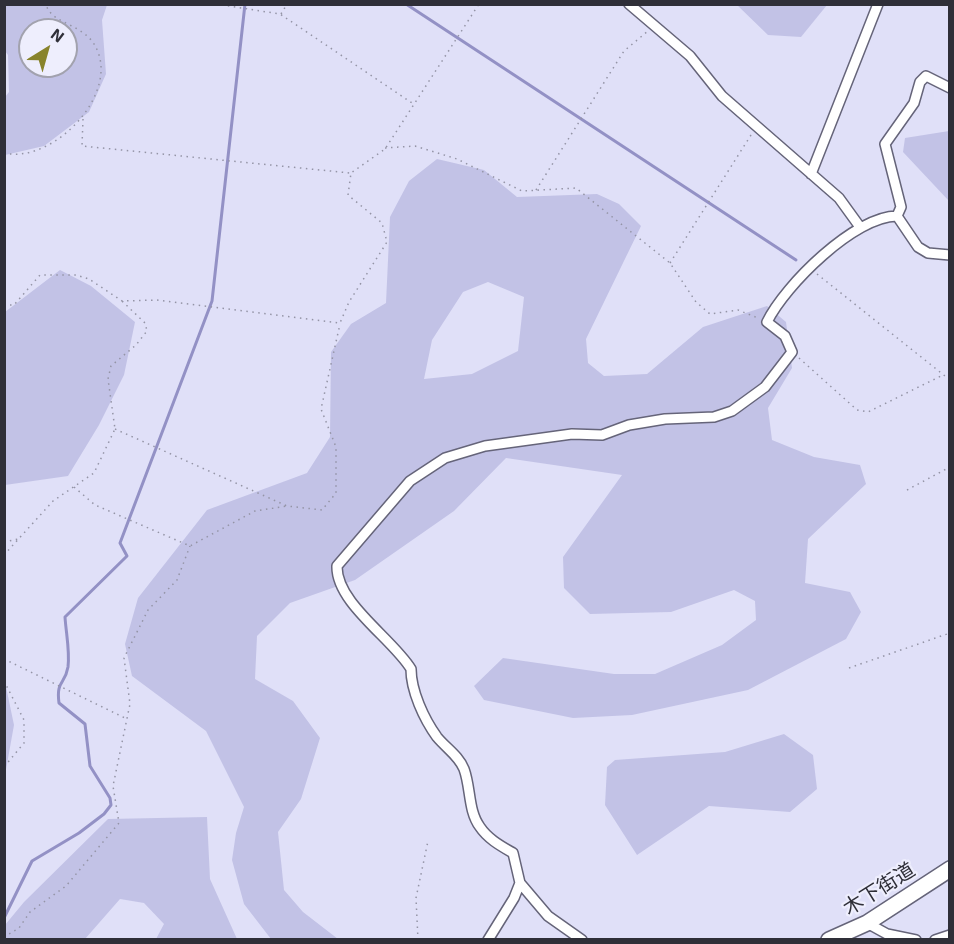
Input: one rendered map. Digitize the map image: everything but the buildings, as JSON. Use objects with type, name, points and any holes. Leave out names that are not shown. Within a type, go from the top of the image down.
[{"type":"main road","name":"木下街道","points":[[828,939],[867,923],[950,868]]},
{"type":"street","points":[[629,4],[640,8],[690,57],[722,96],[838,198],[860,227]]},
{"type":"street","points":[[810,174],[878,4]]},
{"type":"street","points":[[897,216],[901,207],[885,144],[914,103],[920,82],[926,76],[950,88]]},
{"type":"street","points":[[582,939],[548,916],[520,883],[513,853],[488,836],[474,816],[464,769],[438,737],[422,711],[411,684],[411,669],[407,662],[370,626],[339,582],[337,566],[410,481],[445,458],[485,446],[572,434],[602,435],[629,425],[665,419],[714,417],[732,411],[765,387],[792,352],[785,336],[767,322],[776,305],[798,277],[860,227],[888,216],[897,216]]},
{"type":"street","points":[[897,216],[918,247],[928,253],[950,255]]},
{"type":"street","points":[[488,939],[514,898],[520,883]]},
{"type":"street","points":[[867,923],[888,937],[916,939]]},
{"type":"street","points":[[935,939],[950,935]]},
{"type":"path","points":[[46,4],[58,20],[86,33],[100,57],[101,75],[83,119],[82,146],[351,173],[385,148],[479,4]]},
{"type":"path","points":[[216,4],[280,14],[413,103]]},
{"type":"path","points":[[280,14],[287,4]]},
{"type":"path","points":[[536,190],[624,51],[656,25]]},
{"type":"path","points":[[4,153],[27,155],[39,150],[83,119]]},
{"type":"path","points":[[670,263],[757,127]]},
{"type":"path","points":[[385,148],[415,146],[457,159],[522,191],[576,188],[670,263],[696,302],[710,314],[738,310],[767,322]]},
{"type":"path","points":[[4,937],[18,928],[30,912],[66,886],[118,823],[113,786],[130,704],[124,658],[148,610],[177,580],[190,546],[255,511],[287,506],[322,510],[336,493],[336,447],[321,409],[340,323],[349,302],[387,242],[382,222],[348,195],[351,173]]},
{"type":"path","points":[[810,268],[950,380]]},
{"type":"path","points":[[4,305],[14,305],[40,275],[56,273],[89,279],[122,301],[145,323],[147,331],[136,345],[111,366],[108,379],[115,429],[94,473],[53,501],[4,555]]},
{"type":"path","points":[[122,301],[156,300],[340,323]]},
{"type":"path","points":[[792,352],[857,410],[868,412],[943,375]]},
{"type":"path","points":[[115,429],[287,506]]},
{"type":"path","points":[[907,490],[950,467]]},
{"type":"path","points":[[74,487],[95,505],[190,546]]},
{"type":"path","points":[[4,542],[19,538]]},
{"type":"path","points":[[849,668],[950,633]]},
{"type":"path","points":[[4,659],[127,719]]},
{"type":"path","points":[[4,681],[24,720],[24,743],[4,767]]},
{"type":"path","points":[[417,939],[416,898],[428,841]]},
{"type":"shaded area","points":[[5,4],[107,5],[102,20],[106,74],[89,112],[44,146],[5,155],[5,97],[9,92],[8,55],[5,51]]},
{"type":"shaded area","points":[[737,5],[827,5],[801,37],[768,35]]},
{"type":"shaded area","points":[[950,131],[949,201],[903,152],[905,138]]},
{"type":"shaded area","points":[[437,159],[484,170],[517,197],[597,194],[619,204],[641,226],[586,339],[588,363],[604,376],[647,374],[703,327],[767,306],[786,322],[792,368],[768,408],[772,440],[814,457],[860,465],[866,484],[808,539],[805,583],[850,592],[861,612],[846,639],[748,690],[632,715],[573,718],[484,700],[474,686],[503,658],[614,674],[655,674],[722,645],[756,620],[755,601],[734,590],[671,612],[590,614],[564,588],[563,557],[622,475],[506,458],[454,511],[355,580],[290,603],[257,636],[255,679],[293,701],[320,738],[301,799],[278,832],[284,890],[303,912],[338,939],[271,939],[244,904],[232,860],[236,833],[244,807],[206,731],[132,676],[125,644],[138,598],[207,510],[307,473],[330,437],[331,352],[351,324],[386,303],[390,217],[409,181]],"holes":[[[488,282],[524,297],[518,351],[472,374],[424,379],[432,340],[463,292]]]},
{"type":"shaded area","points":[[60,270],[91,286],[135,322],[124,375],[99,425],[68,476],[5,485],[5,312]]},
{"type":"shaded area","points":[[5,682],[14,725],[4,775]]},
{"type":"shaded area","points":[[784,734],[813,755],[817,789],[790,812],[709,806],[637,855],[605,805],[607,767],[615,760],[725,752]]},
{"type":"shaded area","points":[[207,817],[210,879],[237,939],[156,939],[164,924],[144,903],[120,899],[85,939],[5,939],[5,925],[24,902],[108,819]]},
{"type":"waterway","points":[[4,918],[32,861],[79,833],[104,814],[111,805],[110,798],[90,766],[85,724],[59,703],[59,690],[68,667],[65,617],[127,556],[120,543],[212,301],[245,4]]},
{"type":"waterway","points":[[406,4],[796,260]]}]
